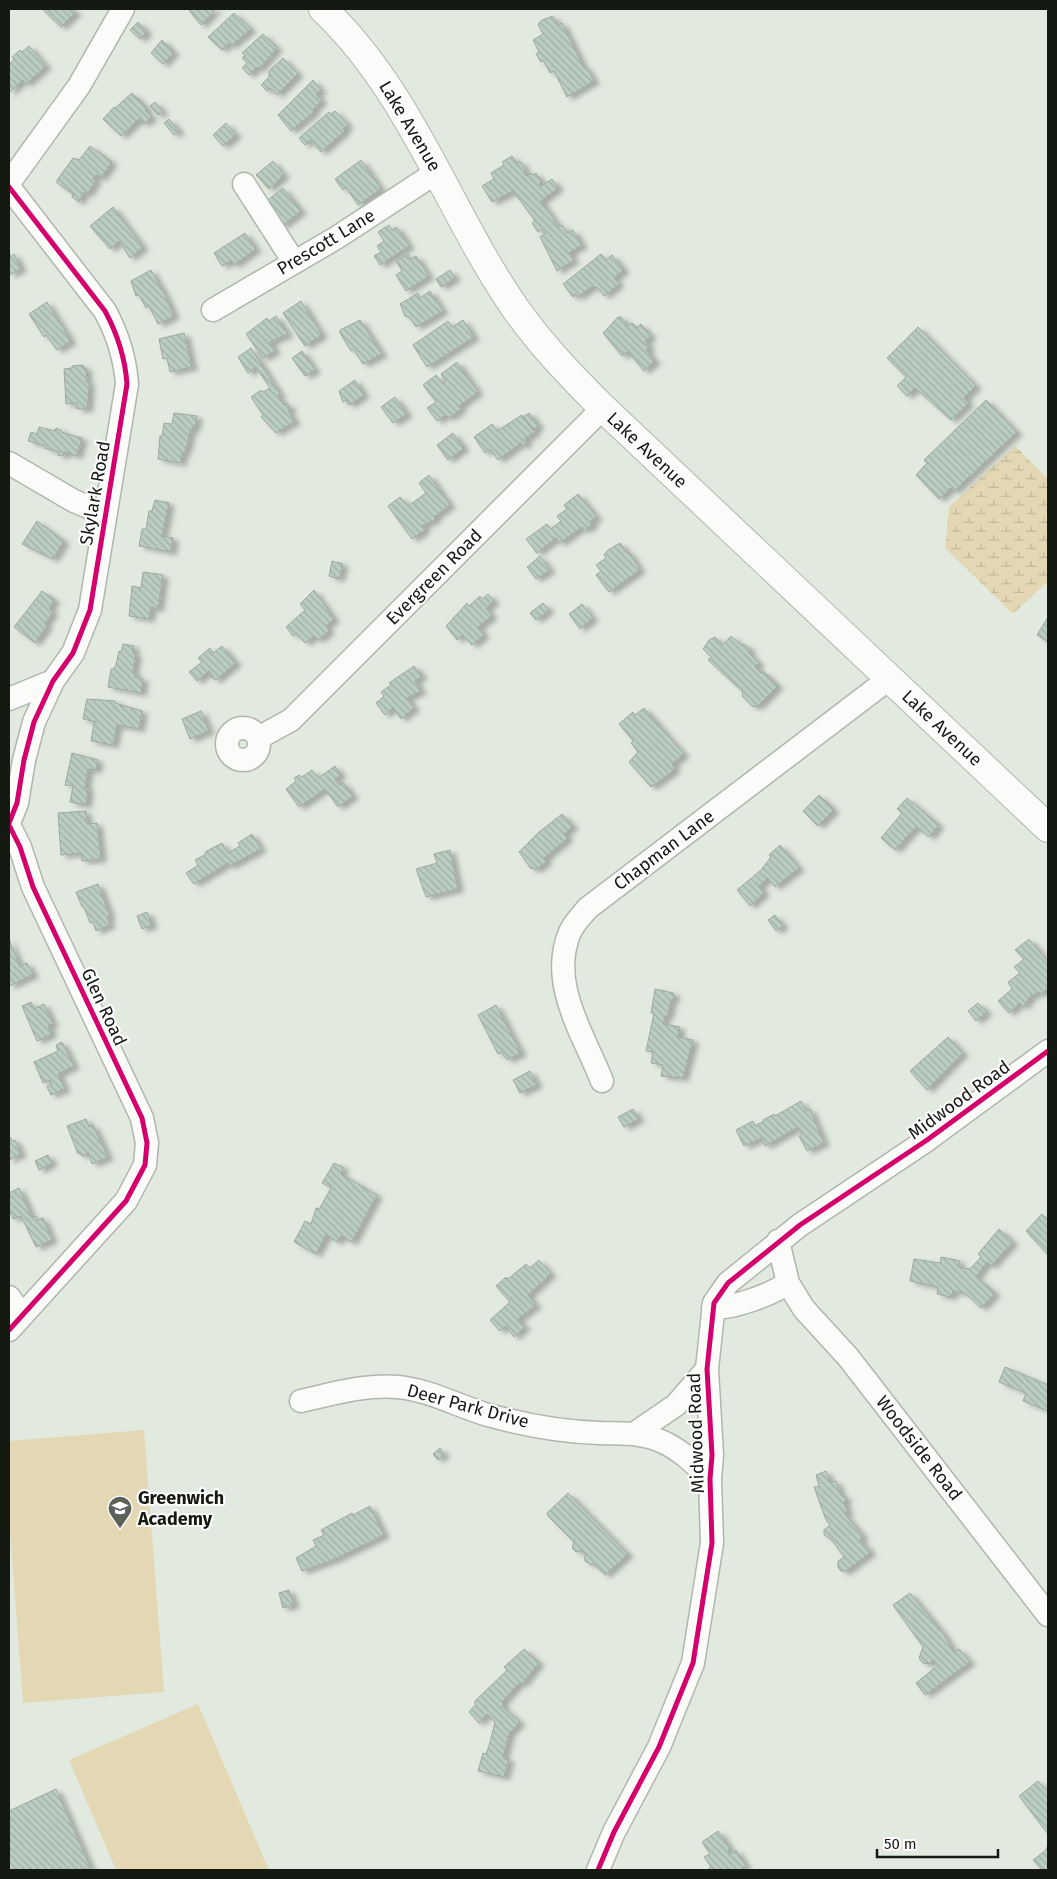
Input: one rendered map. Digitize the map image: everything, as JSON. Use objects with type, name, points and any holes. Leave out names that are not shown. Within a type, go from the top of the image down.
[{"type":"main road","name":"Lake Avenue","points":[[323,9],[353,40],[377,71],[515,307],[541,344],[604,408],[1048,828]]},
{"type":"street","points":[[9,183],[83,80],[123,9]]},
{"type":"street","name":"Prescott Lane","points":[[213,310],[336,238],[437,172]]},
{"type":"street","points":[[244,184],[294,262]]},
{"type":"street","name":"Skylark Road","points":[[9,187],[105,311],[118,333],[127,384],[90,610],[73,653],[53,681],[34,722],[24,760],[17,803],[9,824]]},
{"type":"street","name":"Evergreen Road","points":[[258,738],[291,720],[604,408]]},
{"type":"street","points":[[9,463],[74,501],[105,514]]},
{"type":"street","name":"Chapman Lane","points":[[602,1081],[565,990],[562,969],[569,934],[574,924],[588,908],[890,678]]},
{"type":"street","points":[[9,699],[53,681]]},
{"type":"street","name":"Glen Road","points":[[9,824],[20,848],[33,887],[142,1118],[147,1143],[145,1165],[126,1201],[16,1323]]},
{"type":"street","name":"Midwood Road","points":[[598,1870],[614,1832],[659,1748],[693,1663],[712,1543],[710,1479],[712,1455],[707,1369],[714,1303],[728,1283],[778,1241],[831,1203],[927,1140],[1048,1052]]},
{"type":"street","name":"Woodside Road","points":[[778,1241],[788,1283],[804,1308],[848,1357],[1048,1615]]},
{"type":"street","points":[[713,1308],[734,1306],[788,1283]]},
{"type":"street","points":[[9,1298],[16,1323]]},
{"type":"street","points":[[635,1433],[676,1404],[707,1369]]},
{"type":"street","name":"Deer Park Drive","points":[[301,1401],[370,1388],[398,1387],[427,1393],[489,1415],[557,1429],[600,1433],[635,1433],[662,1441],[675,1449],[710,1479]]},
{"type":"green space","points":[[1015,446],[1048,479],[1048,581],[1013,614],[945,548],[949,507]]},
{"type":"green space","points":[[144,1430],[164,1692],[23,1703],[9,1518],[9,1441]]},
{"type":"green space","points":[[198,1704],[269,1870],[116,1870],[69,1760]]},
{"type":"building","points":[[42,9],[73,9],[76,12],[61,27]]},
{"type":"building","points":[[188,9],[216,9],[201,25]]},
{"type":"building","points":[[234,13],[251,29],[231,46],[228,43],[222,50],[208,37]]},
{"type":"building","points":[[553,16],[558,25],[562,23],[584,68],[586,67],[594,81],[567,97],[554,71],[550,73],[543,60],[541,62],[536,54],[539,52],[533,40],[543,34],[538,24],[542,20]]},
{"type":"building","points":[[138,22],[147,32],[140,39],[130,30]]},
{"type":"building","points":[[263,34],[277,48],[259,69],[257,67],[249,75],[242,68],[247,63],[242,58],[245,55],[242,53]]},
{"type":"building","points":[[162,40],[174,52],[163,64],[151,53]]},
{"type":"building","points":[[29,46],[46,66],[26,84],[23,80],[9,93],[9,65],[14,59],[12,57],[20,50],[22,52]]},
{"type":"building","points":[[283,58],[298,74],[277,95],[271,88],[267,91],[261,85],[269,77],[269,71]]},
{"type":"building","points":[[313,80],[321,90],[316,94],[322,101],[313,109],[315,111],[291,131],[278,115]]},
{"type":"building","points":[[132,93],[147,108],[145,110],[152,117],[144,124],[139,119],[121,136],[103,119],[114,107]]},
{"type":"building","points":[[155,102],[163,112],[158,115],[150,106]]},
{"type":"building","points":[[335,111],[348,125],[343,129],[345,131],[321,152],[310,140],[305,145],[299,138],[329,112],[331,114]]},
{"type":"building","points":[[169,119],[179,131],[174,135],[164,123]]},
{"type":"building","points":[[226,123],[236,135],[223,146],[213,135]]},
{"type":"building","points":[[90,146],[112,162],[101,178],[96,175],[93,179],[96,181],[87,194],[84,192],[79,202],[72,197],[73,194],[57,183],[57,180],[73,158],[79,160]]},
{"type":"building","points":[[512,156],[517,163],[520,161],[526,171],[524,172],[526,176],[536,173],[542,182],[539,184],[541,186],[552,179],[558,188],[541,201],[559,227],[562,225],[567,233],[573,230],[582,245],[569,253],[574,260],[557,271],[540,237],[545,234],[541,229],[538,232],[532,223],[535,221],[513,191],[492,202],[482,186],[494,179],[491,173],[504,165],[502,162]]},
{"type":"building","points":[[361,160],[381,189],[358,205],[346,187],[343,190],[335,179]]},
{"type":"building","points":[[273,161],[284,175],[269,189],[256,175]]},
{"type":"building","points":[[283,188],[301,211],[282,226],[264,203]]},
{"type":"building","points":[[113,207],[143,247],[130,258],[119,241],[110,249],[90,226]]},
{"type":"building","points":[[389,225],[392,230],[397,227],[409,246],[380,265],[374,256],[381,252],[377,246],[384,241],[378,232]]},
{"type":"building","points":[[245,233],[256,249],[234,265],[231,261],[222,266],[214,253]]},
{"type":"building","points":[[9,252],[11,257],[14,254],[21,269],[9,275]]},
{"type":"building","points":[[408,254],[411,259],[416,256],[429,276],[406,291],[396,275],[402,271],[396,261]]},
{"type":"building","points":[[601,254],[606,260],[612,255],[624,270],[614,278],[619,284],[604,296],[598,288],[591,287],[578,297],[575,294],[573,297],[563,284]]},
{"type":"building","points":[[151,270],[174,316],[158,324],[149,306],[146,308],[139,295],[136,296],[131,281]]},
{"type":"building","points":[[450,270],[455,278],[441,287],[436,279]]},
{"type":"building","points":[[430,291],[443,311],[416,327],[410,318],[405,316],[400,304],[418,293],[420,298]]},
{"type":"building","points":[[301,301],[322,335],[305,346],[283,313]]},
{"type":"building","points":[[47,302],[71,341],[57,350],[46,335],[44,337],[29,314]]},
{"type":"building","points":[[276,316],[288,334],[270,342],[275,351],[263,358],[246,334],[267,318],[269,321]]},
{"type":"building","points":[[618,317],[621,317],[628,326],[632,323],[637,328],[641,324],[651,336],[645,341],[650,348],[646,350],[655,361],[644,371],[628,352],[622,356],[603,333]]},
{"type":"building","points":[[360,320],[382,354],[363,364],[354,350],[351,351],[340,333],[340,330]]},
{"type":"building","points":[[463,320],[474,337],[427,367],[413,345],[448,321],[452,327]]},
{"type":"building","points":[[918,327],[976,386],[964,398],[969,403],[951,420],[915,388],[907,396],[897,386],[906,377],[887,358]]},
{"type":"building","points":[[184,333],[192,367],[170,372],[167,358],[163,359],[159,339]]},
{"type":"building","points":[[251,348],[280,394],[278,395],[284,405],[287,403],[291,409],[288,411],[295,421],[276,433],[261,417],[263,415],[251,397],[261,390],[263,392],[270,388],[256,367],[248,373],[238,357]]},
{"type":"building","points":[[302,351],[315,370],[305,376],[292,358]]},
{"type":"building","points":[[457,362],[478,392],[459,406],[461,409],[449,418],[446,415],[437,421],[427,408],[436,402],[423,385],[436,375],[443,384],[446,381],[441,374]]},
{"type":"building","points":[[83,365],[86,368],[87,383],[89,382],[88,403],[87,409],[77,409],[77,403],[66,404],[64,369]]},
{"type":"building","points":[[355,380],[364,395],[349,405],[346,400],[343,402],[339,391]]},
{"type":"building","points":[[395,397],[407,414],[393,423],[381,407]]},
{"type":"building","points":[[986,400],[1017,432],[954,491],[951,488],[939,499],[916,475],[927,463],[924,460]]},
{"type":"building","points":[[174,413],[197,416],[195,427],[192,427],[192,431],[190,431],[185,453],[182,453],[181,463],[158,459],[160,436],[162,436],[164,423],[172,424]]},
{"type":"building","points":[[529,413],[539,426],[533,430],[523,417]]},
{"type":"building","points":[[522,415],[535,432],[525,439],[527,443],[523,446],[521,443],[498,460],[490,449],[485,453],[474,437],[492,424],[497,431]]},
{"type":"building","points":[[39,427],[55,431],[56,428],[61,430],[61,432],[82,438],[77,456],[65,452],[63,456],[58,455],[59,452],[28,441],[31,432],[37,434]]},
{"type":"building","points":[[453,433],[464,448],[448,460],[437,445]]},
{"type":"building","points":[[429,475],[450,505],[434,517],[436,519],[422,526],[425,530],[412,539],[388,506],[400,497],[408,506],[426,493],[419,483]]},
{"type":"building","points":[[578,494],[597,517],[591,521],[593,524],[584,531],[582,527],[560,543],[556,538],[537,553],[526,539],[547,524],[551,529],[561,521],[557,516],[567,509],[564,505]]},
{"type":"building","points":[[155,500],[169,503],[162,536],[173,538],[171,552],[139,546],[142,529],[146,529],[149,511],[152,511]]},
{"type":"building","points":[[37,521],[64,541],[53,559],[22,544]]},
{"type":"building","points":[[620,543],[628,554],[630,553],[640,570],[609,592],[596,575],[601,571],[596,565],[606,558],[604,555],[608,550]]},
{"type":"building","points":[[540,556],[550,570],[536,579],[527,567]]},
{"type":"building","points":[[332,561],[343,564],[339,579],[329,576]]},
{"type":"building","points":[[143,572],[163,575],[158,609],[151,607],[149,619],[129,616],[132,586],[141,588]]},
{"type":"building","points":[[314,590],[334,619],[326,626],[329,631],[318,640],[314,636],[305,643],[297,633],[293,636],[286,627],[305,610],[300,604]]},
{"type":"building","points":[[42,591],[55,600],[49,608],[53,612],[45,624],[47,626],[35,643],[14,627]]},
{"type":"building","points":[[488,594],[494,601],[486,608],[492,616],[478,627],[484,635],[472,645],[463,635],[457,640],[446,626],[467,603],[469,606],[480,596],[482,599]]},
{"type":"building","points":[[543,603],[549,610],[536,620],[530,613]]},
{"type":"building","points":[[582,604],[593,618],[580,629],[569,614]]},
{"type":"building","points":[[1048,617],[1048,642],[1037,635]]},
{"type":"building","points":[[731,636],[742,646],[744,644],[751,650],[748,652],[759,663],[755,667],[761,673],[763,671],[778,686],[757,707],[755,705],[753,707],[742,696],[743,692],[708,660],[711,657],[703,649],[709,640],[715,637],[723,645]]},
{"type":"building","points":[[123,644],[134,646],[133,654],[136,654],[133,672],[136,673],[135,677],[143,679],[141,693],[108,687],[111,669],[116,665],[119,651],[121,652]]},
{"type":"building","points":[[222,646],[236,663],[216,680],[211,677],[213,676],[209,671],[197,681],[189,672],[202,662],[198,658],[210,648],[213,653]]},
{"type":"building","points":[[414,666],[422,676],[415,681],[421,691],[407,698],[414,708],[401,719],[393,708],[385,715],[376,703],[384,696],[381,692],[391,685],[389,683]]},
{"type":"building","points":[[87,699],[115,701],[115,703],[142,711],[139,729],[117,725],[113,745],[91,741],[94,723],[97,722],[83,719]]},
{"type":"building","points":[[644,708],[684,754],[672,764],[675,768],[672,772],[651,787],[629,762],[638,752],[631,743],[633,741],[619,724],[633,712],[635,715]]},
{"type":"building","points":[[201,711],[209,731],[190,739],[182,719]]},
{"type":"building","points":[[72,753],[98,760],[96,770],[88,769],[85,788],[88,788],[86,805],[70,802],[73,786],[65,785]]},
{"type":"building","points":[[335,766],[341,775],[335,779],[339,785],[343,782],[353,796],[338,807],[325,789],[299,807],[286,789],[296,781],[294,778],[299,775],[302,777],[312,770],[318,778]]},
{"type":"building","points":[[819,795],[834,810],[818,826],[803,811]]},
{"type":"building","points":[[907,798],[939,825],[929,837],[918,828],[915,828],[895,850],[881,838],[902,813],[897,809]]},
{"type":"building","points":[[86,811],[87,824],[97,823],[101,859],[82,861],[81,853],[61,855],[58,813]]},
{"type":"building","points":[[562,814],[573,826],[564,834],[568,838],[544,858],[547,861],[536,870],[533,867],[531,869],[519,852],[539,832]]},
{"type":"building","points":[[252,834],[261,849],[230,866],[228,863],[194,884],[186,873],[198,865],[195,860],[206,854],[205,852],[222,843],[228,853],[240,846],[238,843]]},
{"type":"building","points":[[780,845],[799,868],[775,887],[768,878],[759,886],[764,893],[750,906],[737,890],[761,870],[771,857],[769,855]]},
{"type":"building","points":[[450,850],[458,889],[426,897],[416,869],[437,863],[434,854]]},
{"type":"building","points":[[98,884],[110,916],[107,917],[110,925],[96,931],[93,922],[90,923],[76,892]]},
{"type":"building","points":[[147,912],[152,925],[142,929],[137,916]]},
{"type":"building","points":[[775,915],[783,926],[776,931],[768,920]]},
{"type":"building","points":[[9,939],[20,966],[27,963],[33,975],[9,986]]},
{"type":"building","points":[[1029,939],[1048,962],[1048,988],[1041,994],[1039,992],[1031,996],[1023,1007],[1020,1003],[1009,1013],[998,1001],[1012,989],[1008,982],[1020,973],[1014,967],[1024,959],[1015,950]]},
{"type":"building","points":[[655,989],[673,993],[675,997],[671,1001],[668,1016],[665,1016],[663,1024],[680,1027],[678,1037],[693,1040],[683,1078],[661,1076],[663,1065],[651,1063],[653,1052],[646,1051],[654,1013],[651,1013]]},
{"type":"building","points":[[31,1002],[34,1009],[44,1004],[53,1024],[48,1026],[52,1034],[37,1041],[22,1006]]},
{"type":"building","points":[[978,1003],[987,1012],[976,1021],[968,1011]]},
{"type":"building","points":[[496,1005],[521,1053],[507,1060],[502,1052],[498,1054],[478,1015]]},
{"type":"building","points":[[948,1037],[963,1053],[927,1090],[910,1071]]},
{"type":"building","points":[[62,1042],[74,1066],[58,1074],[65,1089],[51,1095],[47,1087],[52,1085],[50,1080],[43,1083],[34,1062],[58,1051],[56,1045]]},
{"type":"building","points":[[530,1071],[537,1085],[520,1093],[513,1080]]},
{"type":"building","points":[[801,1101],[806,1111],[810,1109],[824,1143],[807,1151],[799,1136],[802,1134],[798,1127],[765,1146],[761,1138],[744,1146],[736,1130],[753,1121],[755,1126]]},
{"type":"building","points":[[633,1109],[639,1119],[624,1127],[618,1117]]},
{"type":"building","points":[[86,1119],[89,1127],[93,1125],[108,1157],[92,1164],[88,1153],[82,1156],[80,1153],[78,1154],[67,1126]]},
{"type":"building","points":[[11,1138],[12,1141],[15,1140],[21,1154],[9,1160],[9,1139]]},
{"type":"building","points":[[48,1155],[52,1163],[39,1170],[35,1161]]},
{"type":"building","points":[[334,1163],[343,1167],[341,1174],[377,1195],[352,1242],[341,1236],[338,1242],[326,1235],[316,1254],[294,1242],[305,1221],[311,1224],[316,1208],[319,1209],[331,1188],[322,1183]]},
{"type":"building","points":[[19,1188],[32,1217],[36,1216],[38,1220],[43,1218],[52,1240],[36,1247],[21,1216],[13,1219],[9,1210],[9,1193]]},
{"type":"building","points":[[1042,1214],[1048,1220],[1048,1255],[1026,1231]]},
{"type":"building","points":[[999,1229],[1013,1242],[991,1266],[987,1262],[976,1277],[995,1293],[981,1308],[965,1293],[953,1291],[951,1297],[937,1294],[938,1287],[910,1281],[914,1259],[940,1263],[941,1257],[960,1261],[958,1267],[970,1269],[981,1257],[978,1254]]},
{"type":"building","points":[[539,1260],[551,1274],[528,1295],[536,1305],[518,1319],[525,1327],[514,1337],[506,1326],[500,1331],[490,1320],[510,1302],[496,1286],[526,1264],[530,1268]]},
{"type":"building","points":[[1005,1367],[1048,1385],[1048,1411],[1023,1401],[1026,1393],[999,1382]]},
{"type":"building","points":[[440,1448],[444,1454],[438,1460],[433,1454]]},
{"type":"building","points":[[826,1471],[830,1482],[836,1481],[841,1495],[847,1498],[844,1503],[848,1512],[844,1513],[863,1536],[860,1540],[871,1552],[846,1571],[841,1571],[838,1567],[838,1561],[844,1557],[831,1539],[824,1535],[824,1530],[830,1525],[826,1520],[814,1487],[819,1486],[816,1475]]},
{"type":"building","points":[[568,1493],[628,1554],[605,1575],[593,1563],[591,1565],[585,1561],[584,1557],[586,1555],[582,1550],[576,1552],[572,1548],[574,1542],[548,1516],[547,1513]]},
{"type":"building","points":[[370,1506],[384,1535],[335,1559],[302,1571],[296,1558],[316,1546],[313,1540],[324,1535],[321,1530],[352,1513],[353,1515]]},
{"type":"building","points":[[289,1590],[294,1605],[283,1608],[279,1593]]},
{"type":"building","points":[[910,1593],[943,1633],[954,1652],[959,1649],[970,1662],[925,1695],[916,1683],[938,1665],[933,1660],[929,1664],[923,1663],[919,1658],[923,1647],[893,1605]]},
{"type":"building","points":[[524,1649],[539,1663],[522,1684],[520,1682],[502,1702],[504,1704],[502,1706],[520,1722],[509,1734],[503,1758],[509,1759],[504,1777],[478,1771],[483,1753],[486,1754],[489,1746],[495,1722],[487,1714],[479,1723],[469,1712],[476,1704],[474,1702],[507,1670],[504,1667]]},
{"type":"building","points":[[1038,1781],[1048,1792],[1048,1834],[1019,1796]]},
{"type":"building","points":[[56,1789],[91,1869],[9,1870],[9,1811]]},
{"type":"building","points":[[718,1831],[730,1848],[728,1850],[730,1854],[736,1850],[746,1866],[739,1870],[707,1870],[711,1867],[704,1857],[710,1854],[702,1842]]},
{"type":"building","points":[[1048,1844],[1048,1870],[1042,1870],[1033,1860],[1046,1850]]},
{"type":"cycle path","points":[[9,187],[105,311],[120,346],[127,384],[90,610],[73,653],[53,681],[34,722],[24,760],[17,803],[9,823]]},
{"type":"cycle path","points":[[9,825],[20,847],[33,887],[142,1118],[147,1143],[145,1165],[126,1201],[9,1330]]},
{"type":"cycle path","points":[[598,1870],[614,1832],[659,1747],[693,1663],[712,1543],[710,1479],[712,1455],[707,1369],[714,1303],[728,1283],[800,1225],[927,1140],[1048,1051]]},
{"type":"place","name":"Greenwich Academy","points":[[120,1529]]}]
